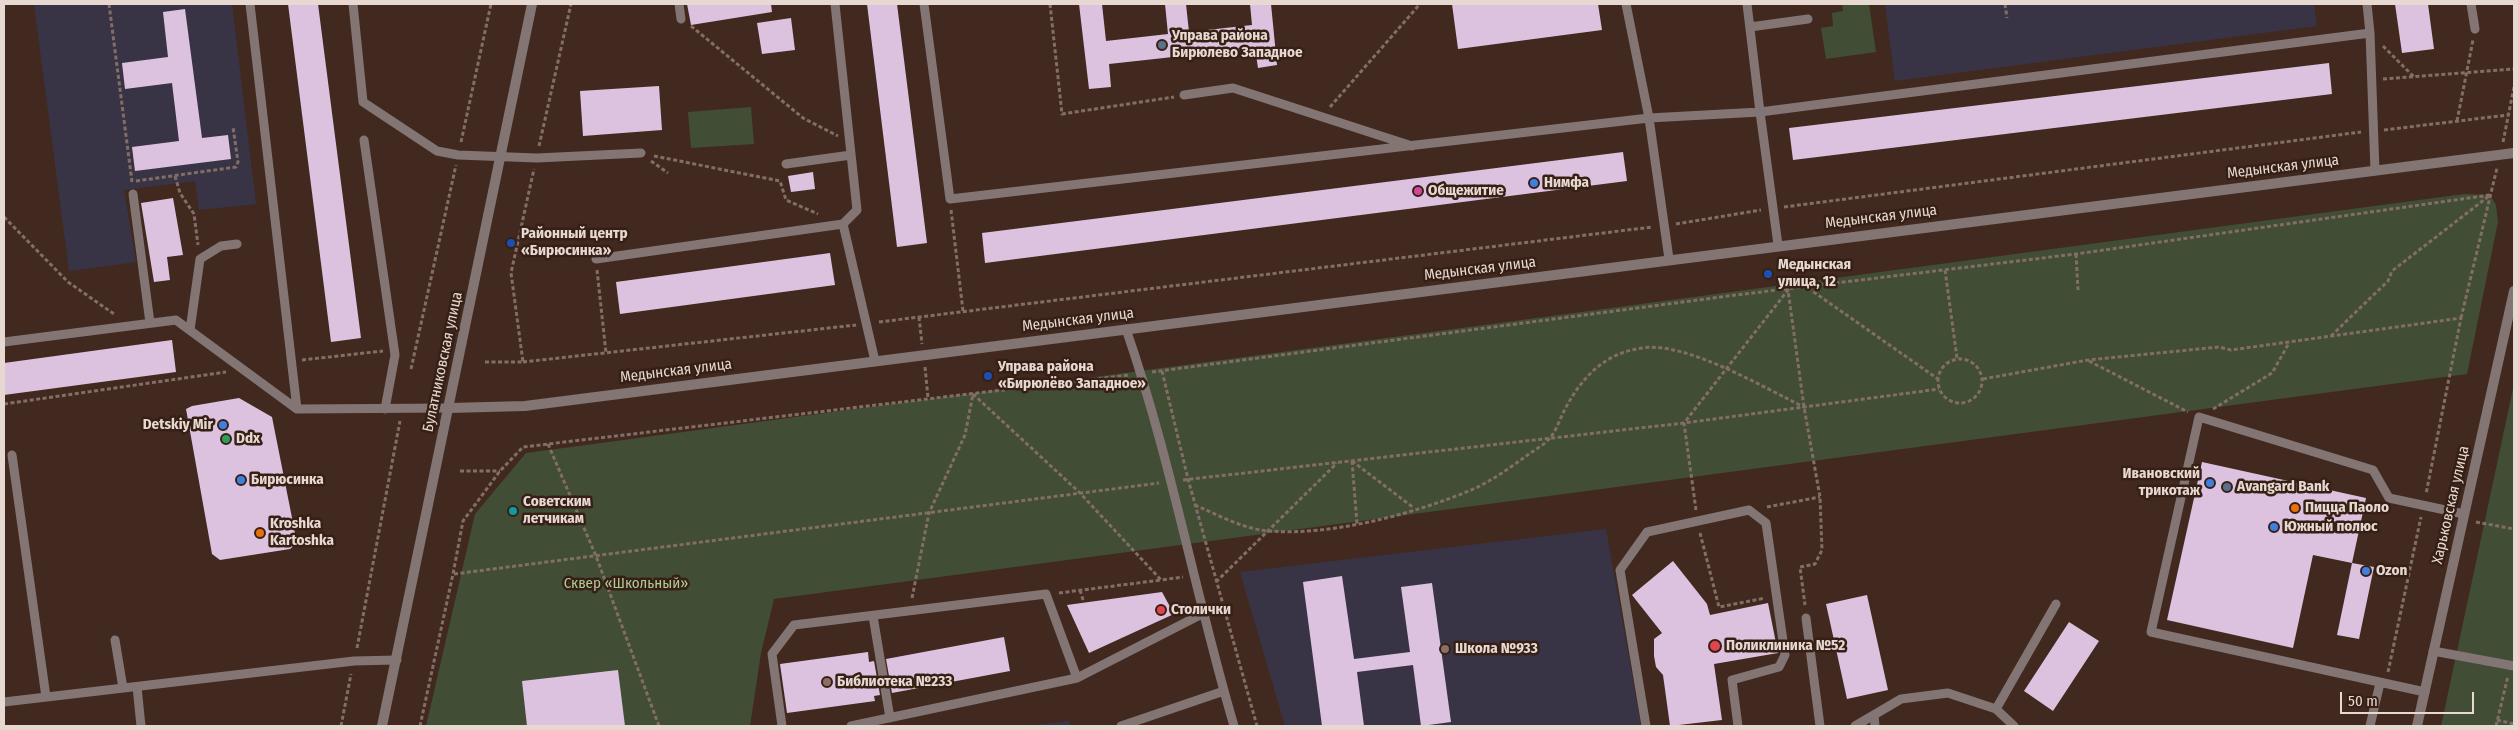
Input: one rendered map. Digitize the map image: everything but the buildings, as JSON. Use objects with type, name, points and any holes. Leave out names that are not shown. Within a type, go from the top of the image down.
[{"type":"street","name":"Булатниковская улица","points":[[382,726],[532,4]]},
{"type":"street","name":"Медынская улица","points":[[449,408],[525,406],[1778,245],[2514,153]]},
{"type":"street","name":"Харьковская улица","points":[[2418,726],[2514,292]]},
{"type":"lane","points":[[250,4],[297,409]]},
{"type":"lane","points":[[353,4],[363,102],[437,150],[458,154],[536,158],[641,153]]},
{"type":"lane","points":[[679,4],[682,19]]},
{"type":"lane","points":[[596,259],[843,224],[857,210],[835,4]]},
{"type":"lane","points":[[924,4],[950,199],[1414,147],[1649,118],[1760,112],[2370,33]]},
{"type":"lane","points":[[1626,4],[1649,118],[1669,259]]},
{"type":"lane","points":[[1747,4],[1778,245]]},
{"type":"lane","points":[[2367,4],[2370,33],[2375,170]]},
{"type":"lane","points":[[2471,4],[2475,29]]},
{"type":"lane","points":[[1750,27],[1808,19]]},
{"type":"lane","points":[[1184,96],[1233,88],[1414,147]]},
{"type":"lane","points":[[364,140],[394,350],[385,409]]},
{"type":"lane","points":[[786,164],[851,155]]},
{"type":"lane","points":[[133,191],[150,323]]},
{"type":"lane","points":[[843,224],[875,361]]},
{"type":"lane","points":[[190,330],[200,259],[222,246],[237,244]]},
{"type":"lane","points":[[4,342],[176,320],[297,409],[449,408]]},
{"type":"lane","points":[[1126,329],[1172,481],[1202,614],[1234,726]]},
{"type":"lane","points":[[2425,692],[2150,632],[2199,417],[2373,470],[2390,498],[2424,505],[2464,517]]},
{"type":"lane","points":[[12,455],[46,697]]},
{"type":"lane","points":[[1646,726],[1620,570],[1647,532],[1749,510],[1766,523],[1785,654],[1779,667],[1732,680],[1738,726]]},
{"type":"lane","points":[[782,726],[772,654],[794,625],[1046,594],[1077,678]]},
{"type":"lane","points":[[1996,709],[2056,604]]},
{"type":"lane","points":[[851,726],[1077,678],[1202,614]]},
{"type":"lane","points":[[873,616],[890,718]]},
{"type":"lane","points":[[1806,618],[1820,726]]},
{"type":"lane","points":[[115,640],[123,688]]},
{"type":"lane","points":[[2434,651],[2512,666]]},
{"type":"lane","points":[[4,702],[354,661],[397,660]]},
{"type":"lane","points":[[2370,726],[2383,683]]},
{"type":"lane","points":[[137,687],[141,726]]},
{"type":"lane","points":[[1120,726],[1224,691]]},
{"type":"lane","points":[[1855,726],[1901,699],[1948,693],[1996,709],[2014,726]]},
{"type":"lane","points":[[1874,715],[1875,726]]},
{"type":"path","points":[[109,4],[133,191]]},
{"type":"path","points":[[411,369],[492,4]]},
{"type":"path","points":[[523,362],[511,273],[571,4]]},
{"type":"path","points":[[1050,4],[1062,114],[1184,96]]},
{"type":"path","points":[[1320,116],[1342,95],[1420,4]]},
{"type":"path","points":[[2005,4],[2007,18]]},
{"type":"path","points":[[682,19],[803,118],[849,142]]},
{"type":"path","points":[[2457,121],[2475,29]]},
{"type":"path","points":[[2370,33],[2415,77]]},
{"type":"path","points":[[2372,80],[2514,69]]},
{"type":"path","points":[[485,362],[523,362],[866,324],[1664,226],[1773,208],[2508,115],[2514,86]]},
{"type":"path","points":[[132,181],[236,167],[238,162],[233,127]]},
{"type":"path","points":[[641,153],[668,172]]},
{"type":"path","points":[[641,153],[780,181],[786,200],[843,224]]},
{"type":"path","points":[[175,176],[180,192],[194,214],[200,259]]},
{"type":"path","points":[[420,726],[454,574],[463,521],[500,471],[523,447],[1141,374],[2076,254],[2490,196]]},
{"type":"path","points":[[2383,683],[2424,505],[2461,318],[2490,196]]},
{"type":"path","points":[[2331,336],[2388,281],[2392,271],[2490,196]]},
{"type":"path","points":[[950,199],[963,311]]},
{"type":"path","points":[[4,217],[68,282],[131,326]]},
{"type":"path","points":[[2076,254],[2078,290]]},
{"type":"path","points":[[596,259],[606,353]]},
{"type":"path","points":[[1945,270],[1957,358]]},
{"type":"path","points":[[1808,288],[1938,379]]},
{"type":"path","points":[[1772,597],[1719,607],[1697,521],[1684,423],[1788,290]]},
{"type":"path","points":[[1788,290],[1804,407],[1820,497],[1822,550],[1815,564],[1800,567],[1806,618]]},
{"type":"path","points":[[1983,378],[2088,360],[2219,347],[2231,350],[2461,318]]},
{"type":"path","points":[[2088,360],[2199,417],[2272,372],[2289,342]]},
{"type":"path","points":[[291,362],[416,347]]},
{"type":"path","points":[[1195,505],[1237,524],[1268,531],[1314,531],[1358,524],[1472,490],[1506,471],[1550,438],[1572,396],[1586,376],[1599,363],[1618,353],[1644,347],[1666,348],[1725,369],[1804,407]]},
{"type":"path","points":[[1957,358],[1968,359],[1976,365],[1983,378],[1978,395],[1969,402],[1957,403],[1946,398],[1939,389],[1938,379],[1944,365],[1957,358]]},
{"type":"path","points":[[4,404],[243,369]]},
{"type":"path","points":[[1162,371],[1188,479],[1257,726]]},
{"type":"path","points":[[454,574],[1188,479],[1684,423],[1939,389]]},
{"type":"path","points":[[973,393],[1080,493],[1161,580]]},
{"type":"path","points":[[910,611],[929,513],[965,435],[973,393]]},
{"type":"path","points":[[341,726],[400,418]]},
{"type":"path","points":[[548,444],[596,556],[659,726]]},
{"type":"path","points":[[1352,460],[1415,508]]},
{"type":"path","points":[[1352,460],[1358,524]]},
{"type":"path","points":[[1216,582],[1338,462]]},
{"type":"path","points":[[460,471],[500,471]]},
{"type":"path","points":[[1749,510],[1820,497]]},
{"type":"path","points":[[2464,517],[2514,529]]},
{"type":"path","points":[[1046,594],[1193,576]]},
{"type":"path","points":[[1080,590],[1084,603]]},
{"type":"path","points":[[2496,726],[2512,666]]},
{"type":"path","points":[[2497,720],[2514,724]]},
{"type":"shaded area","points":[[34,4],[232,4],[256,204],[199,210],[195,181],[124,190],[136,262],[69,271]]},
{"type":"shaded area","points":[[1885,4],[2314,4],[2317,26],[1895,81]]},
{"type":"shaded area","name":"Школа №933","points":[[1606,529],[1641,726],[1285,726],[1240,572]]},
{"type":"shaded area","points":[[1069,721],[1071,726],[1026,726]]},
{"type":"green space","points":[[1842,4],[1869,4],[1876,52],[1826,59],[1821,28],[1833,26],[1832,13],[1843,11]]},
{"type":"green space","points":[[751,107],[754,144],[691,148],[688,112]]},
{"type":"green space","name":"Сквер «Школьный»","points":[[2464,194],[2490,195],[2496,205],[2498,222],[2467,374],[774,599],[761,653],[750,726],[426,726],[475,514],[526,453]]},
{"type":"green space","points":[[2514,384],[2514,726],[2441,726]]},
{"type":"place","name":"Управа района Бирюлево Западное","points":[[1162,45]]},
{"type":"place","name":"Нимфа","points":[[1534,183]]},
{"type":"place","name":"Общежитие","points":[[1418,191]]},
{"type":"place","name":"Районный центр «Бирюсинка»","points":[[511,243]]},
{"type":"place","name":"Медынская улица, 12","points":[[1768,274]]},
{"type":"place","name":"Управа района «Бирюлёво Западное»","points":[[988,376]]},
{"type":"place","name":"Detskiy Mir","points":[[223,425]]},
{"type":"place","name":"Ddx","points":[[226,439]]},
{"type":"place","name":"Бирюсинка","points":[[241,480]]},
{"type":"place","name":"Ивановский трикотаж","points":[[2210,483]]},
{"type":"place","name":"Avangard Bank","points":[[2227,487]]},
{"type":"place","name":"Пицца Паоло","points":[[2295,508]]},
{"type":"place","name":"Cоветским летчикам","points":[[513,511]]},
{"type":"place","name":"Южный полюс","points":[[2274,527]]},
{"type":"place","name":"Kroshka Kartoshka","points":[[260,533]]},
{"type":"place","name":"Ozon","points":[[2366,571]]},
{"type":"place","name":"Столички","points":[[1161,610]]},
{"type":"place","name":"Поликлиника №52","points":[[1715,646]]},
{"type":"place","name":"Школа №933","points":[[1445,649]]},
{"type":"place","name":"Библиотека №233","points":[[827,682]]}]
